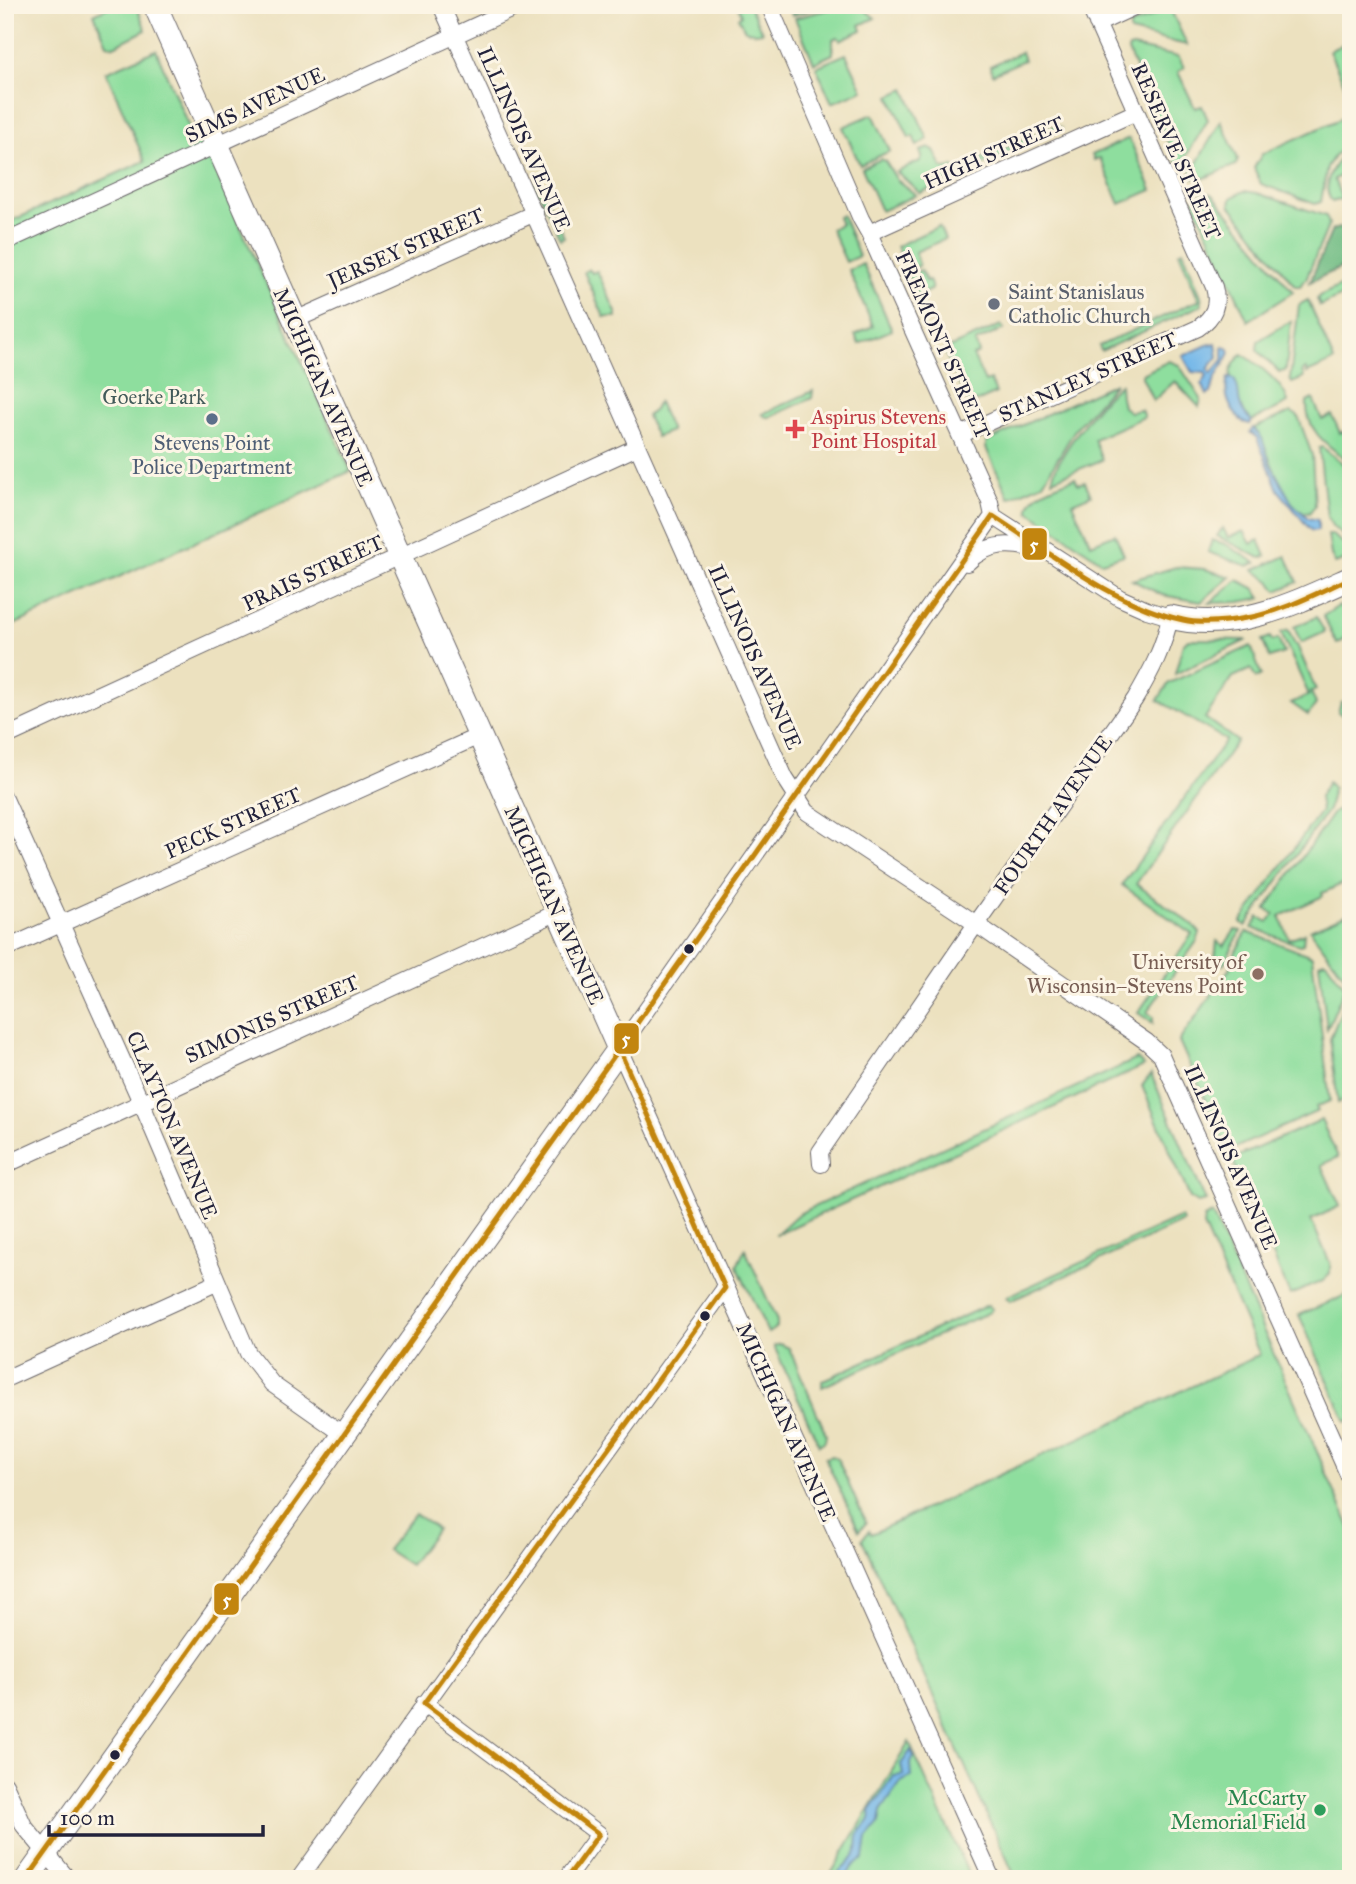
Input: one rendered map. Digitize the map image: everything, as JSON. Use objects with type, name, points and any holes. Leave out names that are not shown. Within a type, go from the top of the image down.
[{"type":"street","name":"MICHIGAN AVENUE","points":[[155,5],[556,913],[992,1879]]},
{"type":"street","name":"ILLINOIS AVENUE","points":[[441,5],[785,778],[796,796],[807,812],[1147,1042],[1165,1061],[1351,1481]]},
{"type":"street","name":"SIMS AVENUE","points":[[5,242],[521,5]]},
{"type":"street","name":"FREMONT STREET","points":[[769,5],[861,219],[990,502],[993,516]]},
{"type":"street","name":"RESERVE STREET","points":[[1089,5],[1214,287],[1216,296],[1213,315]]},
{"type":"street","points":[[1097,24],[1138,5]]},
{"type":"street","name":"HIGH STREET","points":[[869,233],[1136,112]]},
{"type":"street","name":"JERSEY STREET","points":[[295,320],[535,213]]},
{"type":"street","name":"STANLEY STREET","points":[[960,435],[1198,327],[1213,315]]},
{"type":"street","name":"PRAIS STREET","points":[[5,737],[637,447]]},
{"type":"street","points":[[27,1879],[618,1049],[993,516],[1119,598],[1170,617],[1207,622],[1253,617],[1279,610],[1351,579]]},
{"type":"street","points":[[946,583],[972,557],[987,548],[1013,544],[1052,553]]},
{"type":"street","name":"FOURTH AVENUE","points":[[821,1164],[820,1152],[1135,699],[1159,655],[1170,617]]},
{"type":"street","name":"PECK STREET","points":[[5,949],[479,736]]},
{"type":"street","name":"CLAYTON AVENUE","points":[[5,799],[141,1102],[248,1353],[272,1384],[343,1434]]},
{"type":"street","name":"SIMONIS STREET","points":[[5,1165],[556,913]]},
{"type":"street","points":[[5,1379],[216,1283]]},
{"type":"street","points":[[299,1879],[725,1288]]},
{"type":"street","points":[[424,1703],[599,1834],[566,1879]]},
{"type":"street","points":[[5,1784],[24,1826],[68,1879]]},
{"type":"green space","points":[[112,5],[136,5],[146,30],[114,46],[107,44],[94,14]]},
{"type":"green space","points":[[737,5],[749,5],[762,32],[745,30],[738,18],[741,15]]},
{"type":"green space","points":[[788,5],[830,5],[792,15]]},
{"type":"green space","points":[[846,5],[859,5],[875,18],[860,25],[862,30],[840,40],[838,37],[833,39],[833,54],[814,63],[795,18]]},
{"type":"green space","points":[[1170,8],[1187,45],[1130,32],[1130,26]]},
{"type":"green space","points":[[1343,44],[1351,62],[1351,94],[1329,51]]},
{"type":"green space","points":[[1133,47],[1179,57],[1184,68],[1178,72],[1195,108],[1202,106],[1208,120],[1181,165],[1177,163],[1128,51]]},
{"type":"green space","name":"Goerke Park","points":[[156,50],[194,139],[200,137],[351,471],[5,629],[5,224],[145,161],[106,72]]},
{"type":"green space","points":[[1021,52],[1024,60],[993,74],[990,66]]},
{"type":"green space","points":[[846,54],[863,90],[832,103],[816,67]]},
{"type":"green space","points":[[905,89],[928,139],[917,146],[913,136],[909,138],[890,96]]},
{"type":"green space","points":[[873,114],[890,151],[860,165],[843,127]]},
{"type":"green space","points":[[1351,114],[1351,143],[1335,155],[1327,167],[1321,202],[1315,204],[1261,184],[1254,168],[1262,154]]},
{"type":"green space","points":[[1221,121],[1238,159],[1236,165],[1202,179],[1193,178],[1191,173]]},
{"type":"green space","points":[[1056,125],[1061,128],[980,166],[978,163],[979,160]]},
{"type":"green space","points":[[1129,138],[1152,190],[1120,204],[1100,158],[1094,160],[1092,155]]},
{"type":"green space","points":[[930,148],[934,150],[942,167],[946,169],[954,166],[959,176],[920,193],[897,172],[920,161],[920,151]]},
{"type":"green space","points":[[1351,150],[1351,162],[1340,167],[1343,175],[1334,179],[1342,199],[1332,202],[1328,180],[1334,166]]},
{"type":"green space","points":[[881,159],[897,180],[916,195],[881,211],[862,168]]},
{"type":"green space","points":[[539,181],[564,237],[560,239],[535,183]]},
{"type":"green space","points":[[1244,191],[1326,216],[1329,224],[1306,279],[1300,286],[1295,286],[1230,205],[1231,198]]},
{"type":"green space","points":[[1204,193],[1215,197],[1293,292],[1248,321],[1195,205],[1194,198]]},
{"type":"green space","points":[[842,215],[859,256],[846,262],[831,229],[841,224],[838,217]]},
{"type":"green space","points":[[939,226],[945,239],[915,252],[919,266],[907,271],[897,246]]},
{"type":"green space","points":[[1342,227],[1351,230],[1351,263],[1310,282],[1332,230]]},
{"type":"green space","points":[[1183,250],[1202,305],[1101,351],[1099,346],[1199,300],[1179,252]]},
{"type":"green space","points":[[863,264],[892,330],[859,344],[855,335],[873,326],[849,270]]},
{"type":"green space","points":[[589,269],[592,273],[597,271],[616,317],[604,317],[584,272]]},
{"type":"green space","points":[[921,270],[932,289],[918,296],[908,275]]},
{"type":"green space","points":[[1351,281],[1351,292],[1320,306],[1317,299],[1319,296]]},
{"type":"green space","points":[[1308,300],[1334,361],[1307,373],[1306,369],[1302,371],[1304,378],[1292,383],[1290,379],[1299,305]]},
{"type":"green space","points":[[1291,321],[1286,369],[1279,372],[1257,350],[1258,341]]},
{"type":"green space","points":[[1001,325],[1004,329],[975,342],[979,353],[973,356],[985,382],[990,380],[996,393],[977,402],[969,402],[944,350]]},
{"type":"green space","points":[[1242,354],[1277,382],[1288,403],[1252,421],[1241,407],[1230,374]]},
{"type":"green space","points":[[1169,361],[1179,365],[1201,399],[1199,407],[1175,381],[1153,401],[1142,374]]},
{"type":"green space","points":[[1115,383],[1076,428],[1043,483],[1009,498],[986,448],[986,442]]},
{"type":"green space","points":[[1120,384],[1123,407],[1130,412],[1141,410],[1144,417],[1094,439],[1102,460],[1052,480],[1062,457],[1080,429]]},
{"type":"green space","points":[[813,391],[812,398],[770,417],[762,414]]},
{"type":"green space","points":[[1313,399],[1322,420],[1332,415],[1340,433],[1351,429],[1351,463],[1320,438],[1310,422],[1307,402]]},
{"type":"green space","points":[[658,402],[671,431],[656,437],[647,416]]},
{"type":"green space","points":[[1291,412],[1298,416],[1312,455],[1315,506],[1309,513],[1300,510],[1291,502],[1254,428]]},
{"type":"green space","points":[[1322,447],[1351,470],[1351,542],[1333,527],[1327,517],[1319,448]]},
{"type":"green space","points":[[1075,478],[1078,484],[1085,482],[1091,495],[1072,503],[1091,544],[1115,534],[1124,555],[1102,562],[1029,511],[1030,504],[1039,494]]},
{"type":"green space","points":[[1223,528],[1228,538],[1244,531],[1251,544],[1259,540],[1266,556],[1260,558],[1217,536]]},
{"type":"green space","points":[[1328,535],[1351,549],[1351,558],[1335,564]]},
{"type":"green space","points":[[1212,540],[1225,544],[1256,563],[1248,566],[1208,552]]},
{"type":"green space","points":[[1286,556],[1298,582],[1277,591],[1270,581],[1254,570]]},
{"type":"green space","points":[[1176,567],[1205,569],[1230,577],[1201,602],[1162,595],[1132,580]]},
{"type":"green space","points":[[1238,580],[1254,588],[1261,598],[1210,603]]},
{"type":"green space","points":[[1339,606],[1350,621],[1350,631],[1343,641],[1337,644],[1323,616]]},
{"type":"green space","points":[[1316,617],[1325,632],[1301,643],[1294,627]]},
{"type":"green space","points":[[1288,630],[1316,690],[1311,692],[1316,704],[1308,715],[1291,703],[1309,695],[1281,633]]},
{"type":"green space","points":[[1270,637],[1272,641],[1278,639],[1284,653],[1270,658],[1262,640]]},
{"type":"green space","points":[[1188,639],[1247,640],[1175,674],[1183,644]]},
{"type":"green space","points":[[1251,646],[1261,675],[1256,678],[1251,669],[1233,677],[1205,718],[1237,741],[1136,884],[1200,933],[1147,1012],[1153,1017],[1153,1023],[1138,1013],[1192,934],[1122,885],[1226,740],[1158,700],[1169,683]]},
{"type":"green space","points":[[1351,698],[1350,721],[1338,712],[1341,703]]},
{"type":"green space","points":[[1351,765],[1351,811],[1343,782]]},
{"type":"green space","points":[[1328,782],[1333,788],[1328,810],[1246,926],[1241,922],[1321,811],[1319,797]]},
{"type":"green space","points":[[1339,809],[1348,820],[1350,830],[1351,884],[1346,886],[1344,883],[1280,916],[1289,939],[1304,933],[1303,944],[1299,945],[1252,928],[1259,917],[1268,922],[1274,914],[1266,909],[1333,813]]},
{"type":"green space","points":[[1351,912],[1351,977],[1346,978],[1310,930]]},
{"type":"green space","points":[[1235,930],[1241,931],[1223,965],[1215,959],[1217,941],[1224,946]]},
{"type":"green space","points":[[1247,932],[1312,956],[1330,1101],[1316,1107],[1318,1111],[1228,1151],[1179,1041],[1230,968]]},
{"type":"green space","points":[[1324,961],[1345,987],[1327,1029],[1319,963]]},
{"type":"green space","points":[[1348,994],[1351,1000],[1351,1097],[1338,1103],[1330,1039]]},
{"type":"green space","points":[[1137,1059],[1144,1066],[775,1235],[798,1214]]},
{"type":"green space","points":[[1151,1074],[1206,1201],[1197,1203],[1190,1198],[1142,1086]]},
{"type":"green space","points":[[1321,1120],[1338,1157],[1321,1165],[1340,1206],[1311,1220],[1330,1263],[1330,1274],[1323,1281],[1290,1295],[1232,1159]]},
{"type":"green space","points":[[1212,1214],[1351,1529],[1351,1879],[1016,1879],[862,1539],[869,1531],[871,1534],[1260,1355],[1203,1226],[1204,1218]]},
{"type":"green space","points":[[1181,1217],[1183,1222],[1010,1301],[1006,1298],[1008,1296]]},
{"type":"green space","points":[[745,1249],[777,1321],[777,1327],[768,1333],[737,1266]]},
{"type":"green space","points":[[1351,1293],[1351,1420],[1346,1422],[1299,1315]]},
{"type":"green space","points":[[988,1305],[992,1309],[990,1312],[822,1387],[822,1381]]},
{"type":"green space","points":[[780,1344],[789,1348],[826,1434],[825,1441],[819,1445],[774,1346]]},
{"type":"green space","points":[[832,1456],[838,1460],[866,1523],[859,1531],[825,1458]]},
{"type":"green space","points":[[415,1514],[437,1529],[410,1565],[387,1550]]},
{"type":"green space","points":[[909,1742],[971,1879],[828,1879]]},
{"type":"water","points":[[1216,343],[1218,357],[1208,369],[1211,374],[1223,360],[1223,346],[1229,349],[1230,353],[1215,379],[1211,393],[1207,395],[1202,384],[1207,376],[1205,373],[1192,372],[1183,356]]},
{"type":"water","points":[[1228,378],[1234,379],[1237,385],[1242,408],[1252,421],[1250,424],[1243,422],[1231,407],[1226,390]]},
{"type":"water","points":[[1253,428],[1262,438],[1270,463],[1292,503],[1308,518],[1318,520],[1318,530],[1312,531],[1278,490],[1257,438],[1250,432]]},
{"type":"water","points":[[911,1750],[914,1756],[910,1764],[911,1777],[901,1782],[881,1811],[879,1823],[867,1838],[864,1858],[852,1867],[847,1876],[835,1879],[856,1853],[858,1836],[869,1822],[870,1811],[894,1776],[903,1775],[901,1764]]},
{"type":"transit line","name":"5","points":[[27,1879],[619,1049],[993,516],[1108,591],[1157,613],[1183,620],[1226,621],[1265,614],[1351,578]]},
{"type":"transit line","name":"5","points":[[566,1879],[599,1834],[424,1703],[725,1288],[619,1049]]},
{"type":"place","name":"Saint Stanislaus Catholic Church","points":[[994,304]]},
{"type":"place","name":"Stevens Point Police Department","points":[[212,419]]},
{"type":"place","name":"Aspirus Stevens Point Hospital","points":[[795,429]]},
{"type":"place","name":"University of Wisconsin–Stevens Point","points":[[1258,974]]},
{"type":"place","name":"McCarty Memorial Field","points":[[1320,1810]]}]
